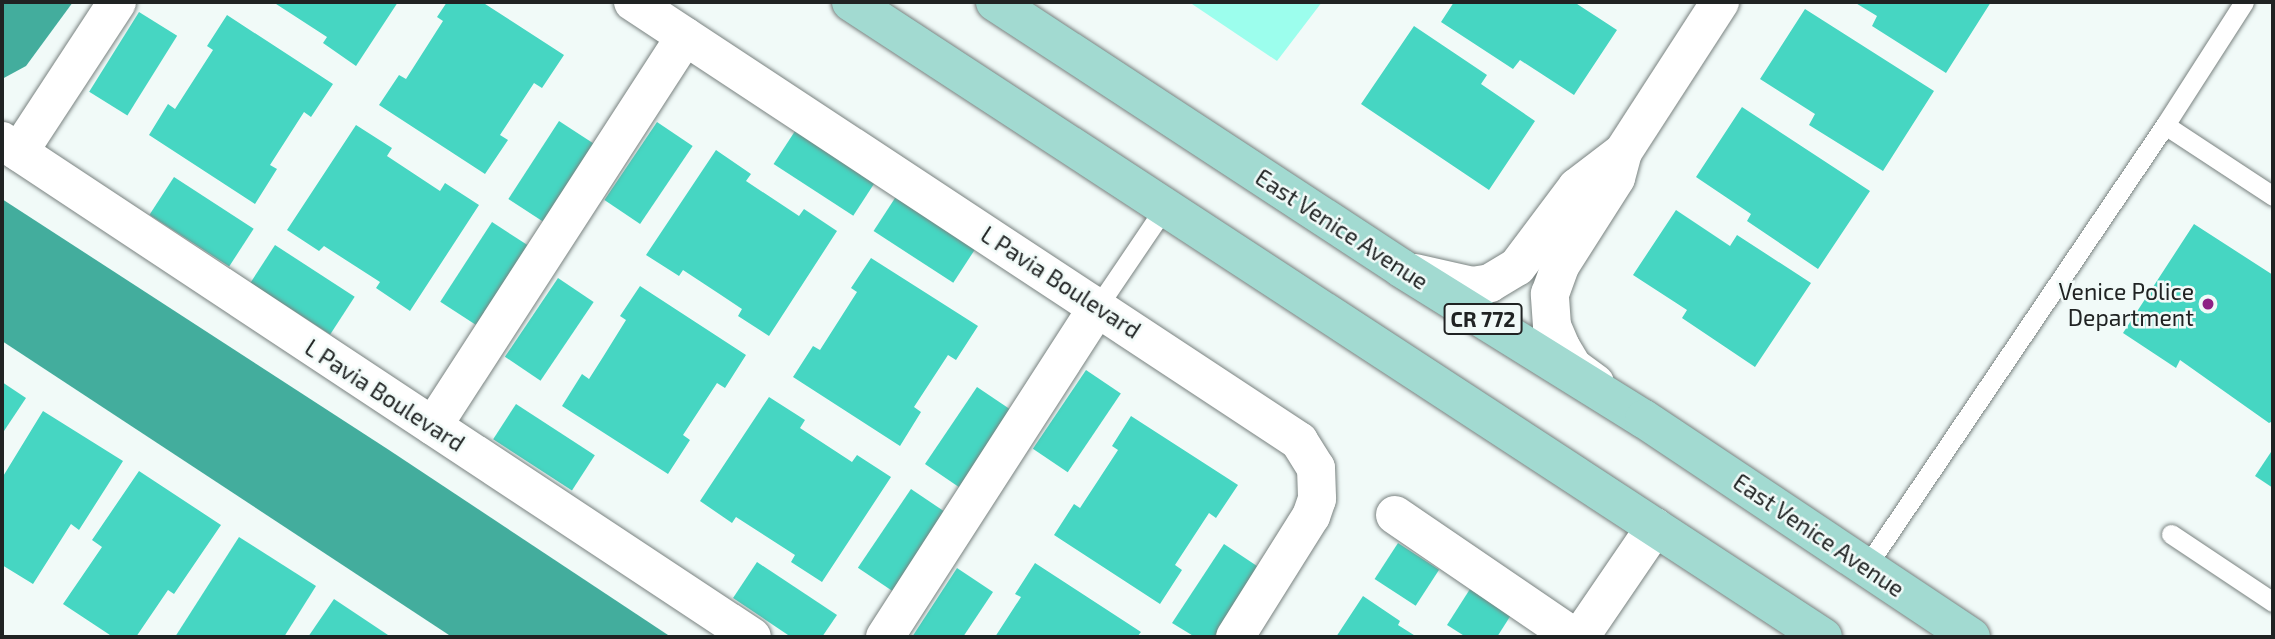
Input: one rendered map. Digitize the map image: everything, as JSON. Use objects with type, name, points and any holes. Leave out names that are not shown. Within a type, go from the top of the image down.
[{"type":"main road","points":[[851,2],[1823,637]]},
{"type":"main road","name":"East Venice Avenue","points":[[995,2],[1401,268],[1644,419],[1971,637]]},
{"type":"street","name":"L Pavia Boulevard","points":[[117,2],[10,147],[752,637]]},
{"type":"street","name":"L Pavia Boulevard","points":[[633,2],[1299,441],[1316,468],[1317,499],[1311,516],[1235,637]]},
{"type":"street","points":[[1644,419],[1573,367],[1552,326],[1550,307],[1560,267],[1616,178],[1623,152],[1720,2]]},
{"type":"street","points":[[433,426],[685,36]]},
{"type":"street","points":[[1401,268],[1454,285],[1490,283],[1504,277],[1517,267],[1577,187],[1623,152]]},
{"type":"street","points":[[885,637],[1098,306]]},
{"type":"street","points":[[1395,515],[1574,637]]},
{"type":"street","points":[[1580,637],[1655,527]]},
{"type":"lane","points":[[1866,567],[2165,125],[2244,2]]},
{"type":"lane","points":[[2165,125],[2273,196]]},
{"type":"lane","points":[[1098,306],[1165,207]]},
{"type":"lane","points":[[2171,534],[2273,602]]},
{"type":"shaded area","points":[[2,2],[73,2],[26,66],[2,79]]},
{"type":"shaded area","points":[[1189,2],[1322,2],[1277,61]]},
{"type":"shaded area","points":[[2,199],[671,637],[452,637],[2,341]]},
{"type":"building","points":[[273,2],[398,2],[356,66],[323,43],[327,37]]},
{"type":"building","points":[[447,2],[482,2],[564,55],[542,88],[534,83],[500,135],[508,140],[485,174],[379,105],[399,75],[406,79],[443,21],[437,17]]},
{"type":"building","points":[[1454,2],[1574,2],[1617,30],[1574,95],[1520,60],[1513,69],[1441,22]]},
{"type":"building","points":[[1854,2],[1991,2],[1946,73],[1872,26],[1877,16]]},
{"type":"building","points":[[1805,9],[1934,91],[1883,171],[1809,125],[1815,114],[1760,79]]},
{"type":"building","points":[[139,12],[177,36],[127,116],[89,92]]},
{"type":"building","points":[[227,15],[333,84],[311,117],[304,112],[270,165],[277,169],[255,204],[149,135],[168,104],[175,109],[213,50],[207,46]]},
{"type":"building","points":[[1414,26],[1487,75],[1481,84],[1535,121],[1489,190],[1361,104]]},
{"type":"building","points":[[1742,107],[1870,191],[1818,269],[1747,221],[1751,214],[1696,177]]},
{"type":"building","points":[[559,121],[595,144],[544,222],[508,199]]},
{"type":"building","points":[[657,122],[693,146],[640,224],[604,200]]},
{"type":"building","points":[[356,125],[392,148],[387,156],[440,191],[445,183],[479,205],[410,311],[376,288],[380,282],[324,246],[319,251],[287,230]]},
{"type":"building","points":[[797,128],[877,180],[853,216],[774,164]]},
{"type":"building","points":[[716,150],[751,174],[746,181],[799,216],[804,209],[837,231],[769,336],[738,316],[742,309],[721,295],[683,270],[679,276],[646,255]]},
{"type":"building","points":[[174,177],[254,229],[229,266],[149,215]]},
{"type":"building","points":[[897,195],[977,247],[953,283],[874,231]]},
{"type":"building","points":[[1676,210],[1730,246],[1737,235],[1811,283],[1755,367],[1682,318],[1687,310],[1633,275]]},
{"type":"building","points":[[492,222],[530,247],[478,326],[440,302]]},
{"type":"building","name":"Venice Police Department","points":[[2194,224],[2273,275],[2273,421],[2269,423],[2180,360],[2176,368],[2123,333]]},
{"type":"building","points":[[275,245],[355,297],[330,334],[250,283]]},
{"type":"building","points":[[871,258],[978,326],[956,360],[948,355],[914,407],[921,412],[900,446],[793,377],[813,346],[820,350],[857,292],[851,288]]},
{"type":"building","points":[[558,278],[594,302],[541,381],[505,357]]},
{"type":"building","points":[[640,286],[746,355],[725,388],[717,383],[683,435],[690,440],[668,474],[562,406],[582,374],[589,379],[626,320],[620,316]]},
{"type":"building","points":[[1086,370],[1121,393],[1068,472],[1033,449]]},
{"type":"building","points":[[2,382],[26,398],[2,434]]},
{"type":"building","points":[[977,387],[1013,411],[961,488],[925,464]]},
{"type":"building","points":[[769,397],[805,420],[800,428],[852,462],[857,455],[891,477],[822,582],[791,562],[795,555],[736,517],[732,523],[700,501]]},
{"type":"building","points":[[516,404],[595,455],[572,490],[493,439]]},
{"type":"building","points":[[43,411],[123,461],[79,530],[71,524],[33,584],[2,565],[2,478]]},
{"type":"building","points":[[1131,416],[1238,485],[1216,518],[1209,513],[1175,565],[1182,570],[1160,604],[1054,535],[1074,504],[1080,508],[1118,450],[1112,446]]},
{"type":"building","points":[[2273,449],[2273,488],[2255,476]]},
{"type":"building","points":[[139,471],[221,525],[174,594],[168,590],[136,637],[113,637],[63,604],[102,547],[92,540]]},
{"type":"building","points":[[911,489],[947,513],[894,592],[858,568]]},
{"type":"building","points":[[239,537],[316,586],[284,637],[175,637]]},
{"type":"building","points":[[1398,543],[1439,570],[1416,606],[1375,579]]},
{"type":"building","points":[[1224,544],[1260,568],[1214,637],[1195,637],[1172,623]]},
{"type":"building","points":[[757,562],[837,615],[822,637],[791,637],[733,598]]},
{"type":"building","points":[[1035,563],[1141,632],[1137,637],[995,637],[1021,597],[1015,594]]},
{"type":"building","points":[[957,568],[993,592],[963,637],[912,637]]},
{"type":"building","points":[[1470,589],[1511,615],[1497,637],[1466,637],[1447,625]]},
{"type":"building","points":[[1363,596],[1400,621],[1398,625],[1417,637],[1336,637]]},
{"type":"building","points":[[334,599],[391,637],[308,637]]},
{"type":"place","name":"Venice Police Department","points":[[2208,304]]}]
